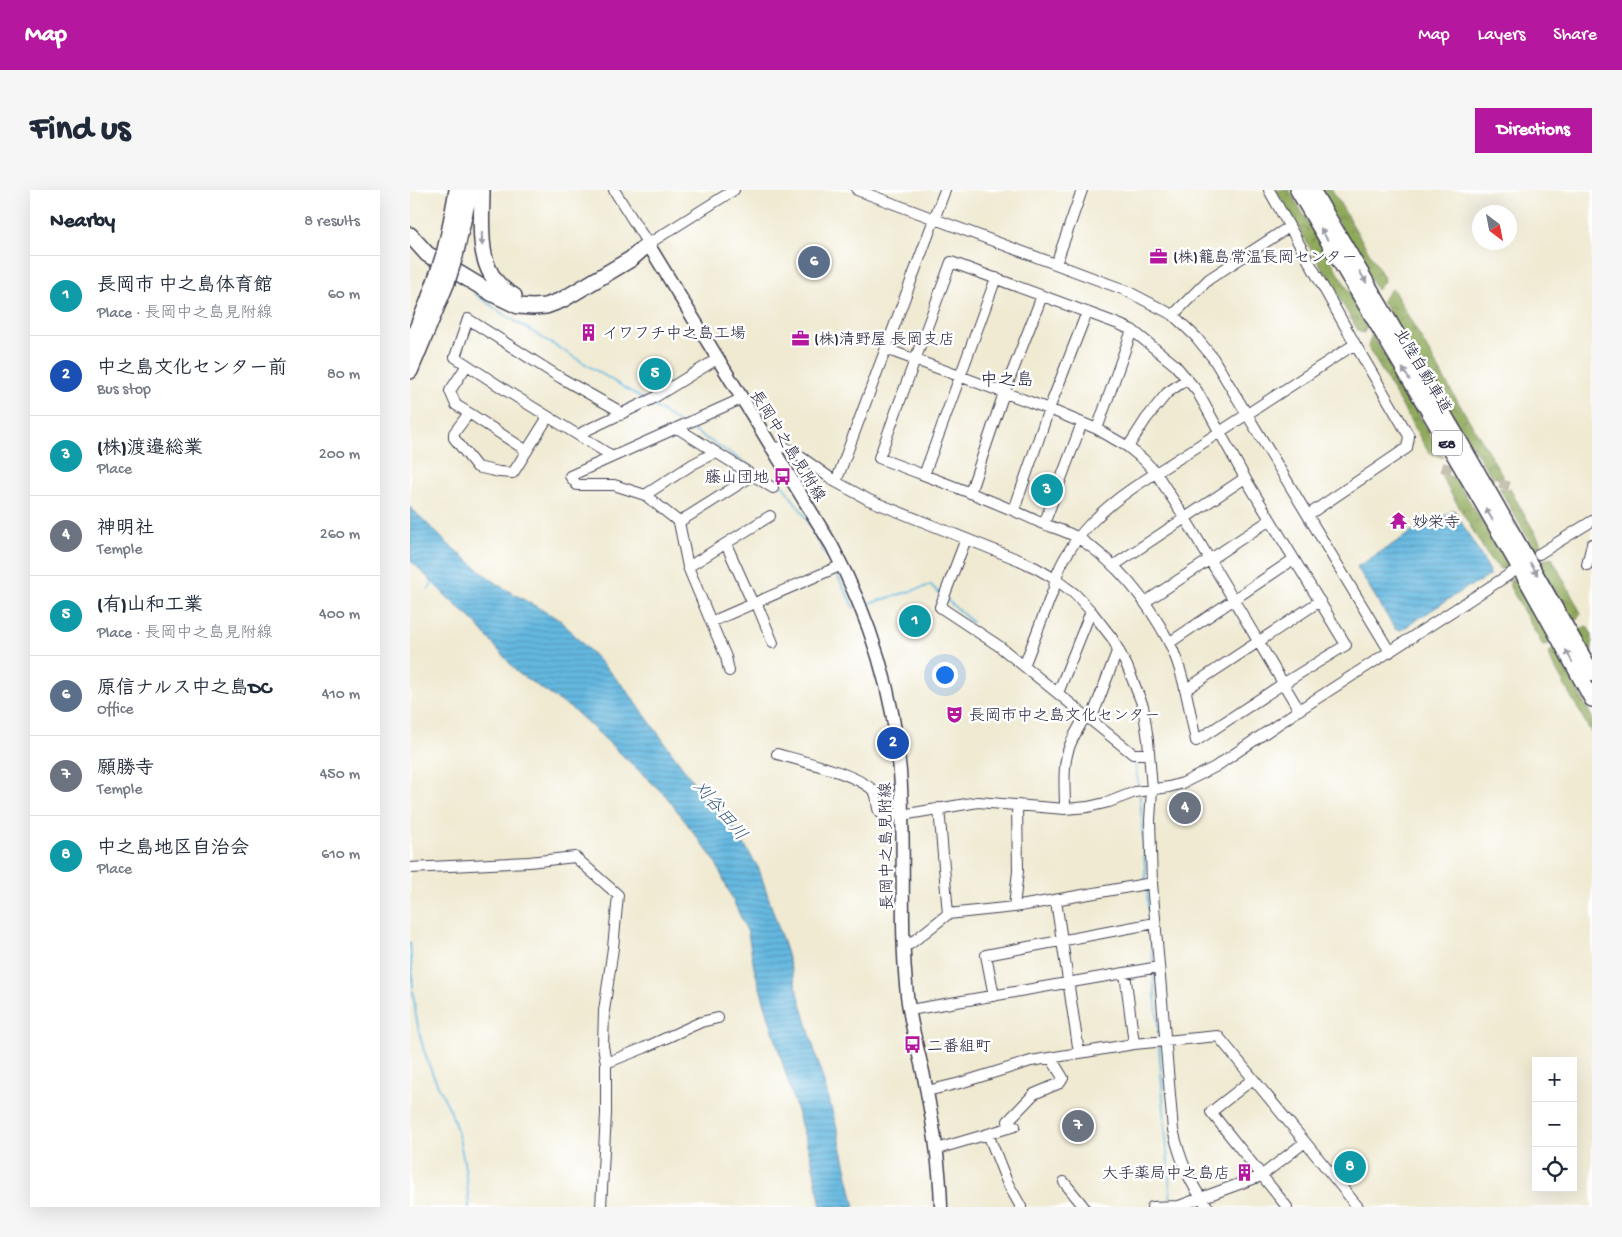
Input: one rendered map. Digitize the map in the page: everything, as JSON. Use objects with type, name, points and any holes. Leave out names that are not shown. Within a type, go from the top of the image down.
[{"type":"highway","points":[[449,255],[449,233],[457,190]]},
{"type":"highway","points":[[410,371],[449,255],[467,209],[470,190]]},
{"type":"highway","points":[[482,190],[482,246],[486,265],[496,282],[514,297],[533,301],[553,299],[648,244]]},
{"type":"highway","name":"北陸自動車道","points":[[1298,190],[1503,539],[1556,631],[1592,699]]},
{"type":"highway","name":"北陸自動車道","points":[[1312,190],[1475,467],[1592,673]]},
{"type":"highway","points":[[410,236],[427,254],[493,294],[518,306],[533,308],[546,306],[562,300],[630,259],[648,244]]},
{"type":"highway","points":[[410,345],[442,279]]},
{"type":"main road","name":"長岡中之島見附線","points":[[648,244],[842,565],[864,616],[882,670],[897,742],[902,815],[904,946],[910,1010],[937,1149],[941,1207]]},
{"type":"street","points":[[614,190],[648,244],[734,190]]},
{"type":"street","points":[[857,190],[1125,290],[1173,315],[1214,358],[1390,652]]},
{"type":"street","points":[[836,482],[945,190]]},
{"type":"street","points":[[1056,264],[1082,190]]},
{"type":"street","points":[[1269,190],[1409,436],[1407,448],[1308,515]]},
{"type":"street","points":[[1173,315],[1209,279],[1289,227]]},
{"type":"street","points":[[410,246],[462,281],[473,282]]},
{"type":"street","points":[[950,262],[996,278],[1116,322],[1132,330],[1175,365],[1197,391],[1245,478],[1346,645],[1196,741],[1185,690],[1169,643],[1144,602],[1130,583],[1113,566],[1078,538],[1014,510],[879,458],[950,262]]},
{"type":"street","points":[[924,475],[996,278]]},
{"type":"street","points":[[970,493],[1004,393],[1042,296]]},
{"type":"street","points":[[1014,510],[1049,409],[1086,312]]},
{"type":"street","points":[[611,457],[455,357],[468,319],[561,378],[616,409],[620,414]]},
{"type":"street","points":[[1097,429],[1132,330]]},
{"type":"street","points":[[1024,666],[1054,588],[1054,579],[1078,538],[1095,518],[1108,506],[1156,473],[1355,344]]},
{"type":"street","points":[[886,349],[1049,409],[1097,429],[1128,447],[1144,460],[1156,473],[1185,518],[1299,710]]},
{"type":"street","points":[[580,436],[583,432],[652,399],[717,359]]},
{"type":"street","points":[[467,365],[450,392],[456,405],[527,451]]},
{"type":"street","points":[[1128,447],[1146,419],[1167,393],[1187,379]]},
{"type":"street","points":[[729,671],[726,657],[688,567],[679,522],[645,495],[614,485],[577,485],[570,476],[741,400]]},
{"type":"street","points":[[469,413],[454,433],[454,438],[477,468],[513,473],[548,417]]},
{"type":"street","points":[[1044,524],[1082,423]]},
{"type":"street","points":[[677,428],[772,488]]},
{"type":"street","points":[[771,448],[791,450],[836,482],[869,500],[1036,568],[1075,594],[1112,638],[1127,666],[1143,706],[1149,754],[1152,789],[1150,820],[1152,883],[1173,1130],[1184,1168],[1200,1198],[1208,1207]]},
{"type":"street","points":[[645,495],[714,452]]},
{"type":"street","points":[[679,522],[752,476]]},
{"type":"street","points":[[1113,566],[1245,478]]},
{"type":"street","points":[[688,567],[770,516]]},
{"type":"street","points":[[1144,602],[1270,520]]},
{"type":"street","points":[[1539,554],[1592,521]]},
{"type":"street","points":[[966,539],[940,606],[999,646],[1133,754],[1149,754]]},
{"type":"street","points":[[726,544],[773,643]]},
{"type":"street","points":[[1587,565],[1592,544]]},
{"type":"street","points":[[1169,643],[1294,560]]},
{"type":"street","points":[[711,622],[842,565]]},
{"type":"street","points":[[777,754],[853,779],[867,786],[876,794],[879,813],[902,815],[978,802],[1065,809],[1098,805],[1135,792],[1183,783],[1215,767],[1299,710],[1513,572]]},
{"type":"street","points":[[1185,690],[1320,601]]},
{"type":"street","points":[[1058,693],[1091,611]]},
{"type":"street","points":[[1065,809],[1064,768],[1066,757],[1070,746],[1088,718],[1118,650]]},
{"type":"street","points":[[1014,907],[1018,871],[1017,805]]},
{"type":"street","points":[[939,808],[948,914]]},
{"type":"street","points":[[410,868],[575,857],[618,895],[604,1010],[603,1046],[606,1063],[606,1114],[601,1207]]},
{"type":"street","points":[[904,946],[910,944],[948,914],[1014,907],[1152,883]]},
{"type":"street","points":[[1056,900],[1070,983],[1079,1053]]},
{"type":"street","points":[[994,996],[986,955],[1155,923]]},
{"type":"street","points":[[910,1010],[1159,968]]},
{"type":"street","points":[[1125,973],[1134,1044]]},
{"type":"street","points":[[606,1063],[701,1022],[718,1018]]},
{"type":"street","points":[[927,1091],[960,1083],[1030,1061],[1134,1044],[1218,1036],[1358,1207]]},
{"type":"street","points":[[937,1149],[1012,1127],[1008,1121],[1034,1094],[1060,1083],[1063,1078],[1051,1058]]},
{"type":"street","points":[[1253,1079],[1211,1112],[1287,1207]]},
{"type":"street","points":[[988,1134],[1007,1182],[1021,1207]]},
{"type":"street","points":[[1152,1207],[1179,1206],[1261,1176],[1305,1142]]},
{"type":"street","points":[[1064,1182],[1084,1207]]},
{"type":"green space","points":[[1276,190],[1289,190],[1368,323],[1364,333],[1359,332]]},
{"type":"green space","points":[[1319,190],[1332,190],[1383,276],[1384,281],[1377,290]]},
{"type":"green space","points":[[1391,289],[1394,291],[1503,476],[1502,481],[1490,474],[1382,301]]},
{"type":"green space","points":[[1372,334],[1444,458],[1429,453],[1368,347]]},
{"type":"green space","points":[[1442,474],[1455,478],[1511,568],[1500,569],[1489,558],[1442,478]]},
{"type":"green space","points":[[1499,488],[1510,489],[1542,545],[1534,549]]},
{"type":"green space","points":[[1552,558],[1581,613],[1570,625],[1537,564],[1540,561]]},
{"type":"green space","points":[[1516,578],[1550,640],[1548,645],[1543,646],[1510,587],[1510,580]]},
{"type":"green space","points":[[1587,626],[1592,635],[1592,663],[1575,631]]},
{"type":"green space","points":[[1554,648],[1592,717],[1592,734],[1549,657],[1549,653]]},
{"type":"water","name":"刈谷田川","points":[[410,507],[449,545],[498,585],[560,620],[626,689],[694,783],[727,816],[759,869],[786,951],[837,1128],[855,1207],[821,1207],[812,1161],[754,968],[748,933],[715,861],[666,796],[575,711],[518,673],[471,618],[410,560]]},
{"type":"water","points":[[1454,510],[1490,571],[1488,573],[1490,575],[1469,586],[1401,630],[1395,629],[1357,567],[1426,523],[1429,526]]},
{"type":"waterway","points":[[474,293],[500,312],[643,399]]},
{"type":"waterway","points":[[651,404],[678,422]]},
{"type":"waterway","points":[[691,429],[783,486],[803,513],[832,566]]},
{"type":"waterway","points":[[836,573],[854,608]]},
{"type":"waterway","points":[[429,589],[433,581]]},
{"type":"waterway","points":[[864,605],[931,585],[940,594]]},
{"type":"waterway","points":[[947,600],[972,622]]},
{"type":"waterway","points":[[1134,759],[1137,761],[1135,763],[1139,789]]},
{"type":"waterway","points":[[1140,796],[1146,881]]},
{"type":"waterway","points":[[1147,888],[1149,921]]},
{"type":"waterway","points":[[1150,928],[1153,963]]},
{"type":"waterway","points":[[410,943],[413,987]]},
{"type":"waterway","points":[[1153,971],[1159,1038]]},
{"type":"waterway","points":[[413,991],[418,1028],[426,1056],[450,1110],[458,1134],[465,1170],[469,1207]]},
{"type":"waterway","points":[[1159,1045],[1171,1203]]},
{"type":"tunnel","points":[[1442,467],[1514,488]]},
{"type":"place","name":"(株)籠島常温長岡センター","points":[[1159,256]]},
{"type":"place","name":"原信ナルス中之島DC","points":[[814,262]]},
{"type":"place","name":"イワフチ中之島工場","points":[[588,332]]},
{"type":"place","name":"(株)清野屋 長岡支店","points":[[800,338]]},
{"type":"place","name":"(有)山和工業","points":[[655,374]]},
{"type":"place","name":"藤山団地","points":[[783,476]]},
{"type":"place","name":"(株)渡邉総業","points":[[1047,490]]},
{"type":"place","name":"妙栄寺","points":[[1398,521]]},
{"type":"place","name":"長岡市 中之島体育館","points":[[915,621]]},
{"type":"place","name":"長岡市中之島文化センター","points":[[955,714]]},
{"type":"place","name":"中之島文化センター前","points":[[893,743]]},
{"type":"place","name":"神明社","points":[[1185,808]]},
{"type":"place","name":"二番組町","points":[[913,1045]]},
{"type":"place","name":"願勝寺","points":[[1078,1126]]},
{"type":"place","name":"中之島地区自治会","points":[[1350,1167]]},
{"type":"place","name":"大手薬局中之島店","points":[[1244,1172]]},
{"type":"district","name":"中之島","points":[[1007,379]]}]
